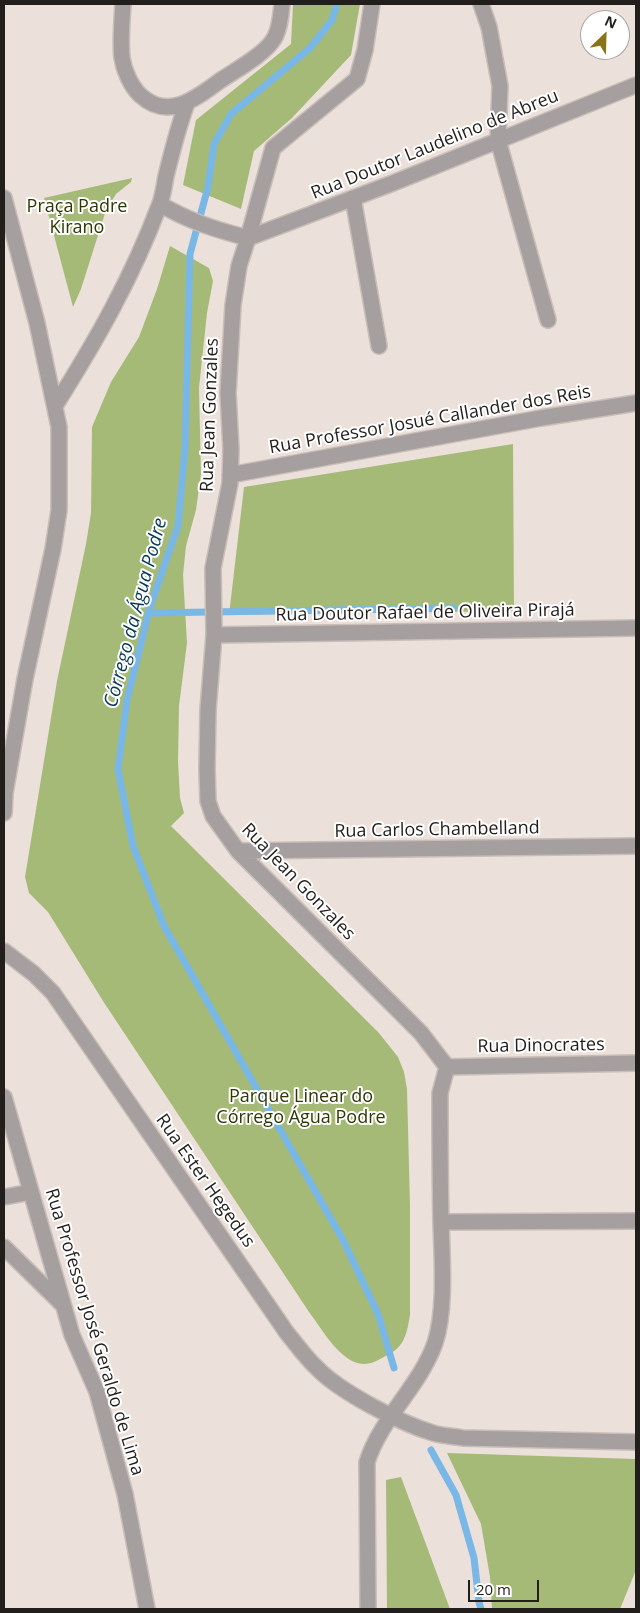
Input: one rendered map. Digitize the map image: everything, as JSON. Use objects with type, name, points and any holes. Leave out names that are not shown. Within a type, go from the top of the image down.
[{"type":"street","points":[[123,4],[122,58],[132,87],[149,103],[161,108],[187,103],[200,96],[260,53],[274,39],[281,19],[282,4]]},
{"type":"street","points":[[160,204],[178,215],[217,230],[248,238],[273,148],[357,79],[365,50],[372,4]]},
{"type":"street","points":[[481,4],[489,27],[500,86],[498,140],[548,320]]},
{"type":"street","name":"Rua Doutor Laudelino de Abreu","points":[[248,238],[636,85]]},
{"type":"street","points":[[56,406],[120,297],[138,260],[160,204],[173,148],[187,103]]},
{"type":"street","points":[[4,198],[37,323],[59,427],[59,510],[53,549],[24,679],[5,793],[4,813]]},
{"type":"street","points":[[353,198],[379,346]]},
{"type":"street","name":"Rua Jean Gonzales","points":[[248,238],[239,266],[233,305],[228,393],[230,483],[213,568],[214,628],[208,710],[208,801],[213,816],[238,851],[420,1033],[447,1067]]},
{"type":"street","name":"Rua Professor Josué Callander dos Reis","points":[[230,475],[541,418],[636,403]]},
{"type":"street","name":"Rua Doutor Rafael de Oliveira Pirajá","points":[[214,628],[636,628]]},
{"type":"street","name":"Rua Carlos Chambelland","points":[[238,851],[636,846]]},
{"type":"street","name":"Rua Ester Hegedus","points":[[4,951],[34,974],[53,993],[287,1333],[316,1368],[330,1380],[391,1416],[434,1434],[463,1438],[636,1442]]},
{"type":"street","name":"Rua Dinocrates","points":[[447,1067],[636,1063]]},
{"type":"street","points":[[368,1609],[367,1462],[371,1450],[391,1416],[427,1362],[440,1327],[442,1260],[440,1093],[447,1067]]},
{"type":"street","name":"Rua Professor José Geraldo de Lima","points":[[4,1097],[72,1335],[97,1392],[125,1494],[147,1609]]},
{"type":"street","points":[[4,1197],[30,1192]]},
{"type":"street","points":[[441,1222],[636,1221]]},
{"type":"street","points":[[4,1247],[64,1306]]},
{"type":"green space","points":[[293,4],[360,4],[351,55],[292,118],[254,151],[241,209],[183,185],[196,120],[291,44]]},
{"type":"green space","name":"Praça Padre Kirano","points":[[132,178],[131,182],[116,194],[106,210],[81,289],[73,307],[44,198]]},
{"type":"green space","name":"Parque Linear do Córrego Água Podre","points":[[170,246],[209,268],[213,281],[207,313],[199,388],[201,474],[196,510],[186,546],[183,575],[187,643],[179,706],[178,761],[180,798],[184,813],[171,826],[379,1033],[398,1057],[404,1072],[407,1089],[410,1206],[410,1315],[405,1336],[399,1346],[376,1361],[364,1364],[348,1358],[340,1352],[309,1312],[103,1001],[48,912],[29,893],[25,877],[57,681],[91,513],[92,427],[111,382],[139,337],[157,289]]},
{"type":"green space","points":[[513,444],[514,611],[229,615],[244,487]]},
{"type":"green space","points":[[447,1453],[636,1459],[636,1570],[620,1609],[492,1609],[490,1577],[481,1524]]},
{"type":"green space","points":[[401,1477],[450,1609],[387,1609],[386,1480]]},
{"type":"waterway","name":"Córrego da Água Podre","points":[[337,4],[332,20],[310,48],[231,114],[214,144],[208,187],[190,254],[185,448],[178,526],[150,607],[127,700],[118,769],[133,846],[164,926],[343,1240],[378,1314],[394,1368]]},
{"type":"waterway","points":[[149,613],[454,608]]},
{"type":"waterway","name":"Córrego da Água Podre","points":[[431,1450],[456,1495],[474,1558],[481,1609]]}]
